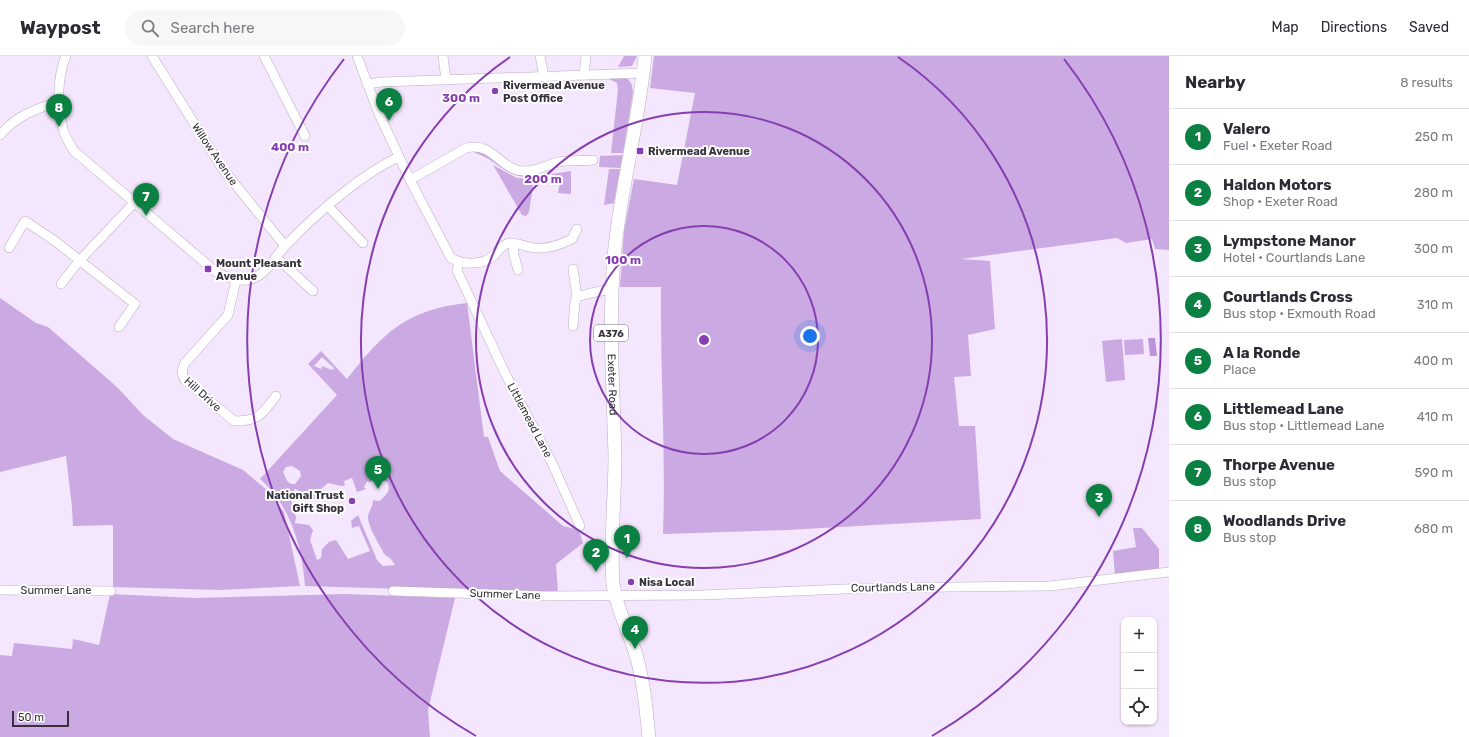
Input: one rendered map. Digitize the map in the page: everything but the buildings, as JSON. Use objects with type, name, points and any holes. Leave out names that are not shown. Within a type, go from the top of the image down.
[{"type":"highway","name":"Exeter Road","points":[[616,596],[613,568],[615,484],[612,289],[618,226],[645,56]]},
{"type":"highway","name":"A376","points":[[616,596],[636,655],[643,687],[649,737]]},
{"type":"street","points":[[66,56],[62,65],[58,102],[63,130],[74,151],[216,272],[236,280],[251,279],[256,277],[277,258],[285,246],[328,206],[371,173],[399,157]]},
{"type":"street","name":"Willow Avenue","points":[[152,56],[222,168],[285,246]]},
{"type":"street","points":[[264,56],[305,136]]},
{"type":"street","points":[[357,56],[367,84],[399,157],[451,258],[459,262],[471,263],[489,258],[506,244],[513,243],[536,248],[549,247],[572,239],[577,229]]},
{"type":"street","points":[[443,56],[446,80]]},
{"type":"street","points":[[540,56],[544,77]]},
{"type":"street","points":[[584,75],[586,56]]},
{"type":"street","points":[[367,84],[382,82],[643,73]]},
{"type":"street","points":[[0,135],[10,123],[35,109],[58,102]]},
{"type":"street","points":[[410,180],[466,148],[474,146],[482,146],[516,170],[525,171],[560,162],[593,160]]},
{"type":"street","points":[[61,284],[79,261],[135,202]]},
{"type":"street","points":[[328,206],[364,243]]},
{"type":"street","points":[[9,248],[25,220],[55,241],[135,304],[119,327]]},
{"type":"street","points":[[513,243],[514,255],[518,270]]},
{"type":"street","points":[[277,258],[313,291]]},
{"type":"street","name":"Littlemead Lane","points":[[459,262],[457,270],[461,279],[505,372],[553,465],[580,526]]},
{"type":"street","points":[[573,269],[577,297],[575,302],[573,326]]},
{"type":"street","name":"Hill Drive","points":[[236,280],[228,315],[185,363],[182,370],[182,375],[185,380],[234,421],[251,421],[263,412],[276,396]]},
{"type":"street","points":[[577,297],[612,289]]},
{"type":"street","name":"Courtlands Lane","points":[[616,596],[702,595],[868,588],[1050,586],[1169,572]]},
{"type":"street","name":"Summer Lane","points":[[0,590],[111,591]]},
{"type":"street","name":"Summer Lane","points":[[393,591],[546,596],[616,596]]},
{"type":"shaded area","points":[[624,56],[637,56],[632,66],[618,67]]},
{"type":"shaded area","points":[[654,56],[1169,56],[1169,250],[1155,249],[1152,239],[1126,243],[1117,238],[961,259],[990,261],[995,329],[968,335],[971,376],[954,377],[959,426],[975,426],[981,519],[787,530],[663,534],[664,472],[661,287],[620,287],[624,231],[634,179],[677,185],[695,93],[650,88]]},
{"type":"shaded area","points":[[609,79],[628,79],[632,85],[633,92],[623,153],[611,153],[618,90],[617,83]]},
{"type":"shaded area","points":[[475,150],[534,173],[535,177],[525,177],[509,172],[483,156],[475,153]]},
{"type":"shaded area","points":[[623,155],[620,168],[599,167],[600,156]]},
{"type":"shaded area","points":[[493,165],[517,178],[534,179],[529,212],[526,216],[522,215]]},
{"type":"shaded area","points":[[609,169],[620,169],[614,203],[604,205]]},
{"type":"shaded area","points":[[571,171],[571,194],[558,193],[560,182],[550,180],[552,174]]},
{"type":"shaded area","points":[[0,298],[36,323],[48,327],[117,387],[143,415],[173,439],[243,470],[267,490],[284,512],[300,586],[220,590],[113,587],[113,525],[73,526],[66,456],[0,472]]},
{"type":"shaded area","points":[[467,303],[484,437],[488,437],[500,471],[563,526],[579,530],[583,543],[556,564],[558,592],[504,592],[305,586],[298,542],[293,528],[280,502],[260,479],[337,395],[308,364],[321,351],[347,379],[373,348],[398,326],[428,311],[446,306]],"holes":[[[322,357],[334,368],[332,370],[322,366],[321,369],[314,366]],[[292,466],[300,471],[301,476],[295,484],[288,482],[286,479],[283,472],[286,467]],[[352,478],[357,492],[366,489],[364,487],[367,481],[370,482],[373,479],[381,478],[388,483],[389,489],[386,495],[380,501],[373,500],[368,520],[374,536],[385,555],[390,558],[395,565],[383,566],[377,560],[358,515],[351,521],[352,528],[359,526],[370,551],[348,559],[336,540],[329,542],[322,549],[321,558],[317,560],[310,540],[313,530],[309,525],[295,523],[296,517],[290,496],[295,489],[314,499],[321,496],[321,489],[328,483],[342,486],[345,485],[344,481]]]},
{"type":"shaded area","points":[[1148,338],[1155,338],[1157,356],[1150,356]]},
{"type":"shaded area","points":[[1122,339],[1125,380],[1106,382],[1102,341]]},
{"type":"shaded area","points":[[1143,339],[1144,354],[1125,355],[1124,340]]},
{"type":"shaded area","points":[[1133,528],[1142,528],[1159,549],[1159,569],[1115,576],[1113,551],[1136,547]]},
{"type":"shaded area","points":[[110,594],[195,598],[345,594],[455,598],[428,710],[430,737],[0,737],[0,655],[12,656],[14,643],[72,649],[73,639],[99,645]]},
{"type":"place","name":"Rivermead Avenue Post Office","points":[[495,91]]},
{"type":"place","name":"Littlemead Lane","points":[[389,121]]},
{"type":"place","name":"Woodlands Drive","points":[[59,127]]},
{"type":"place","name":"Rivermead Avenue","points":[[640,151]]},
{"type":"place","name":"Thorpe Avenue","points":[[146,216]]},
{"type":"place","name":"Mount Pleasant Avenue","points":[[208,269]]},
{"type":"place","name":"A la Ronde","points":[[378,489]]},
{"type":"place","name":"National Trust Gift Shop","points":[[352,501]]},
{"type":"place","name":"Lympstone Manor","points":[[1099,517]]},
{"type":"place","name":"Valero","points":[[627,558]]},
{"type":"place","name":"Haldon Motors","points":[[596,572]]},
{"type":"place","name":"Nisa Local","points":[[631,582]]},
{"type":"place","name":"Courtlands Cross","points":[[635,649]]}]
